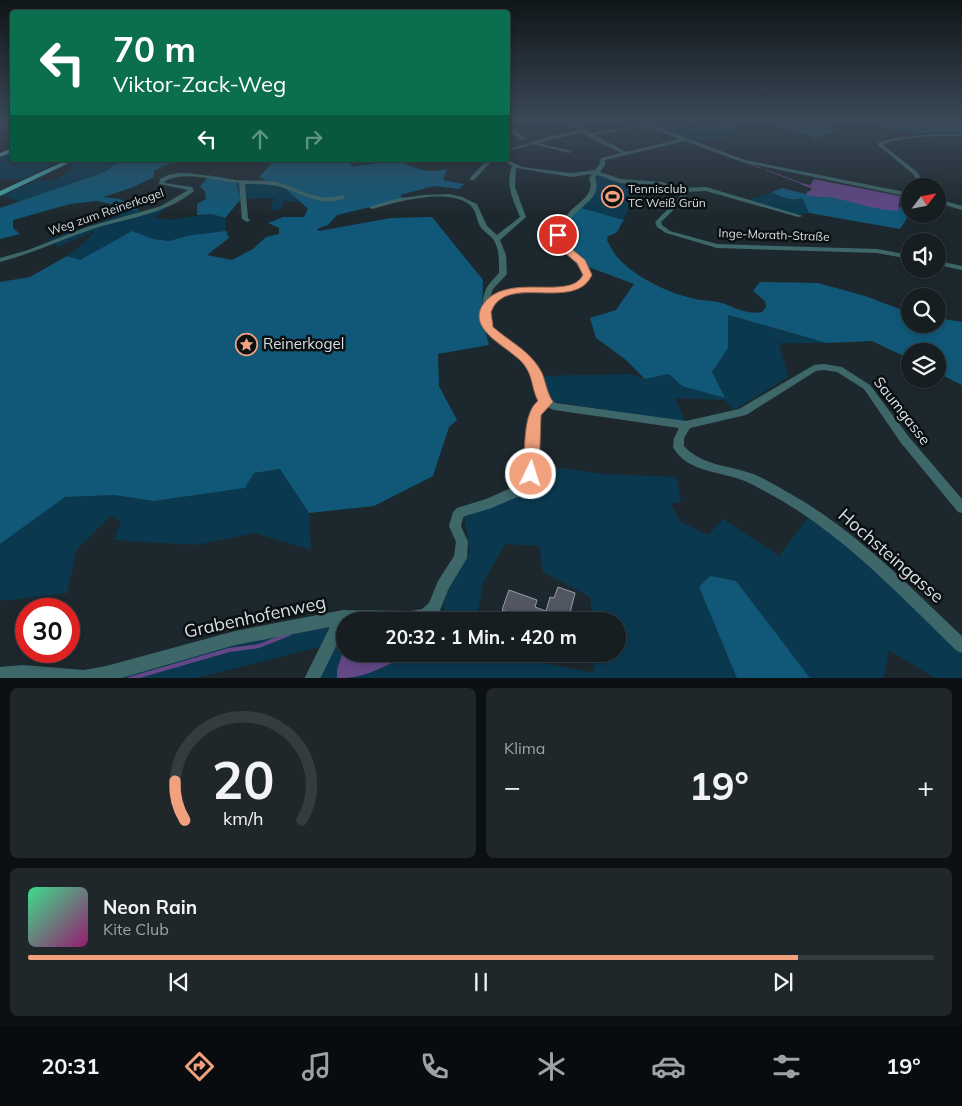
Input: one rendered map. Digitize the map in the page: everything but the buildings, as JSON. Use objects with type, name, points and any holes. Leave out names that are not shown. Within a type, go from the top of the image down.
[{"type":"main road","points":[[0,192],[62,162]]},
{"type":"main road","points":[[0,192],[68,162]]},
{"type":"street","points":[[487,307],[498,296],[513,290],[570,289],[585,281],[587,275],[582,262],[563,247],[558,235],[571,214],[590,197],[594,183],[592,178],[602,165],[604,158],[624,153]]},
{"type":"street","points":[[724,153],[752,163],[901,193]]},
{"type":"street","points":[[889,153],[913,171],[918,178]]},
{"type":"street","points":[[472,179],[488,162]]},
{"type":"street","points":[[507,162],[514,167],[568,175],[596,172]]},
{"type":"street","points":[[497,239],[523,217],[512,191],[511,176],[514,167]]},
{"type":"street","name":"Inge-Morath-Straße","points":[[596,172],[615,180],[662,184],[678,190],[706,190],[800,216]]},
{"type":"street","name":"Weg zum Reinerkogel","points":[[0,260],[30,251],[89,228],[163,207],[191,191],[190,188],[162,184],[162,180],[170,176],[194,176],[277,184],[320,200],[342,197]]},
{"type":"street","points":[[242,182],[245,219],[247,220]]},
{"type":"street","name":"Inge-Morath-Straße","points":[[678,190],[683,195],[682,199],[660,219],[659,226],[668,232],[692,240],[729,247],[841,248],[901,255]]},
{"type":"street","points":[[372,207],[395,201],[428,197],[461,198],[476,208],[484,226],[501,245],[504,259],[503,274],[486,293],[486,322],[488,329],[520,352],[528,362],[536,373],[542,397],[546,402]]},
{"type":"street","points":[[946,203],[962,208]]},
{"type":"street","points":[[946,265],[962,268]]},
{"type":"street","name":"Saumgasse","points":[[546,402],[554,406],[686,425],[742,412],[814,368],[839,369],[867,387],[905,440],[962,508]]},
{"type":"street","name":"Grabenhofenweg","points":[[430,612],[434,608],[443,586],[460,558],[462,542],[455,526],[457,516],[462,512],[488,504],[522,489],[531,474],[535,415],[538,408],[546,402]]},
{"type":"street","name":"Hochsteingasse","points":[[686,425],[679,438],[678,447],[686,456],[699,465],[748,477],[815,516],[854,544],[962,646]]},
{"type":"street","name":"Grabenhofenweg","points":[[0,675],[23,673],[84,678],[106,674],[235,638],[336,618]]},
{"type":"street","points":[[312,678],[336,631]]},
{"type":"shaded area","points":[[10,153],[10,162],[58,162],[22,179],[0,179],[0,156]]},
{"type":"shaded area","points":[[74,162],[118,162],[105,172],[19,202],[3,195],[38,180],[56,180],[73,168],[67,166]]},
{"type":"shaded area","points":[[118,162],[189,162],[171,163],[154,171],[154,177],[131,188],[103,197],[120,199],[140,211],[122,209],[97,201],[70,204],[13,220],[13,228],[20,234],[0,239],[0,208],[105,172]]},
{"type":"shaded area","points":[[273,162],[358,162],[350,164],[352,167],[382,162],[402,162],[422,170],[447,169],[443,180],[464,184],[459,189],[434,186],[400,195],[404,199],[337,215],[328,225],[317,229],[319,231],[391,218],[432,217],[483,280],[482,318],[489,345],[438,354],[439,386],[457,420],[449,427],[433,476],[374,506],[309,513],[280,469],[254,473],[245,488],[154,501],[114,495],[65,497],[0,544],[0,282],[30,277],[67,256],[80,260],[132,231],[153,239],[169,241],[192,235],[226,231],[229,238],[207,255],[232,260],[253,249],[266,237],[279,234],[279,228],[268,223],[283,217],[304,217],[308,209],[281,184],[270,183],[259,177]]},
{"type":"shaded area","name":"Tennisclub TC Weiß Grün","points":[[595,172],[613,179],[645,184],[635,193],[624,220],[578,207],[588,200]]},
{"type":"shaded area","points":[[209,175],[235,180],[241,199],[225,218],[212,214],[197,215],[197,204],[206,199],[205,191],[200,187]]},
{"type":"shaded area","points":[[814,179],[900,196],[898,211],[806,194],[812,189],[813,187],[810,185]]},
{"type":"shaded area","points":[[235,180],[263,182],[279,186],[295,195],[302,202],[282,201],[283,208],[271,211],[270,207],[275,198],[241,199]]},
{"type":"shaded area","points":[[782,188],[806,194],[807,191],[900,207],[901,223],[904,223],[900,229],[809,213],[802,198],[787,198],[772,192]]},
{"type":"shaded area","points":[[772,192],[791,200],[802,198],[809,213],[799,215],[749,200]]},
{"type":"shaded area","points":[[163,207],[165,209],[154,217],[168,220],[212,214],[225,218],[226,231],[192,235],[170,241],[153,239],[132,231],[80,260],[67,256],[84,243],[95,231],[58,247],[51,240],[47,240],[119,216],[122,209],[140,211],[135,214]]},
{"type":"shaded area","points":[[578,207],[624,220],[617,231],[608,236],[607,240],[617,257],[633,271],[661,288],[695,299],[722,303],[751,313],[762,312],[766,307],[765,301],[753,291],[760,282],[818,283],[865,296],[901,310],[901,333],[946,333],[946,319],[962,322],[962,385],[946,377],[946,343],[901,343],[901,355],[872,341],[827,343],[728,315],[728,348],[712,372],[725,398],[682,386],[669,374],[645,379],[626,360],[596,338],[590,318],[616,310],[634,284],[575,262],[564,250],[562,223]]},
{"type":"shaded area","points":[[727,315],[827,343],[779,343],[788,377],[734,410],[725,400],[675,398],[686,423],[550,401],[538,376],[630,374],[645,379],[669,374],[682,386],[724,398],[712,372],[728,348]]},
{"type":"shaded area","points":[[540,465],[603,474],[677,477],[681,502],[670,504],[681,522],[708,535],[723,519],[779,556],[810,515],[957,642],[962,657],[962,678],[935,678],[889,650],[884,678],[810,678],[736,581],[699,587],[737,678],[318,678],[323,646],[196,678],[103,678],[336,619],[336,662],[538,662],[594,673],[594,662],[626,662],[626,612],[591,612],[590,597],[543,572],[539,546],[505,544],[483,583],[478,612],[443,611],[446,594],[470,552],[464,515],[523,493]]},
{"type":"shaded area","points":[[280,469],[309,513],[311,550],[255,533],[195,545],[114,540],[121,522],[111,516],[77,549],[67,593],[0,601],[0,544],[65,497],[114,495],[154,501],[245,488],[254,473]]},
{"type":"shaded area","points":[[710,576],[736,581],[810,678],[737,678],[699,587]]},
{"type":"shaded area","points":[[340,662],[394,662],[360,676],[337,678]]},
{"type":"waterway","points":[[744,162],[761,168]]},
{"type":"waterway","points":[[766,170],[806,185]]},
{"type":"waterway","points":[[802,184],[814,188]]},
{"type":"waterway","points":[[132,678],[229,650],[259,646],[289,634]]},
{"type":"tram line","points":[[0,155],[6,153]]},
{"type":"place","name":"Tennisclub TC Weiß Grün","points":[[612,196]]},
{"type":"place","name":"Reinerkogel","points":[[247,344]]},
{"type":"route","points":[[531,474],[535,415],[538,408],[546,402],[542,397],[536,373],[520,352],[488,329],[486,312],[487,307],[495,298],[513,290],[570,289],[585,281],[587,275],[582,262],[563,247],[558,235]]}]
